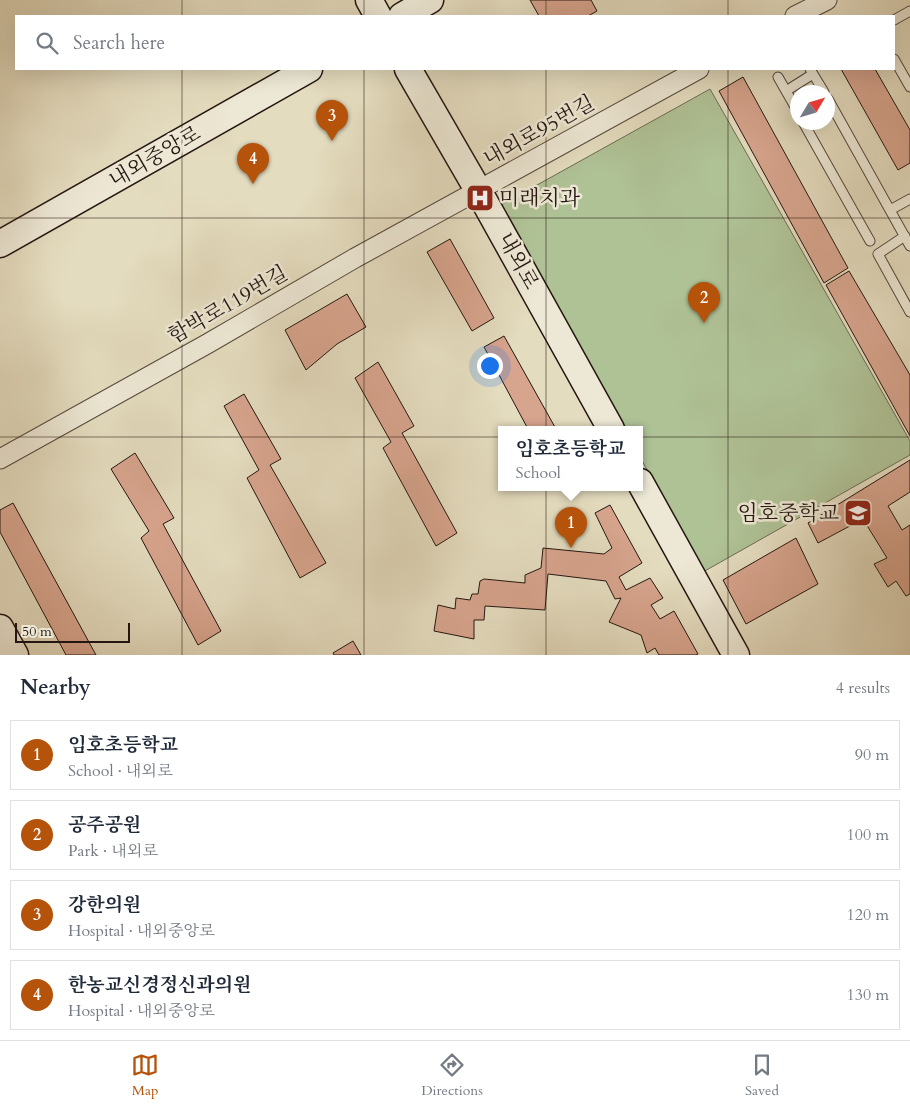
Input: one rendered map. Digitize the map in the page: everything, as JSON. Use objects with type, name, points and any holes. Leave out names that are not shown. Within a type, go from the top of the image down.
[{"type":"street","points":[[369,0],[377,15]]},
{"type":"street","points":[[404,15],[430,0]]},
{"type":"street","points":[[798,15],[827,0]]},
{"type":"street","name":"내외중앙로","points":[[0,244],[307,70]]},
{"type":"street","name":"내외로","points":[[409,70],[478,190],[609,426]]},
{"type":"street","name":"내외로95번길","points":[[478,190],[698,70]]},
{"type":"street","name":"함박로119번길","points":[[0,459],[478,190]]},
{"type":"street","points":[[643,487],[736,655]]},
{"type":"street","points":[[0,628],[15,655]]},
{"type":"lane","points":[[895,19],[910,11]]},
{"type":"lane","points":[[895,61],[910,87]]},
{"type":"lane","points":[[786,91],[812,71],[820,85]]},
{"type":"lane","points":[[778,77],[790,98]]},
{"type":"lane","points":[[835,112],[910,246]]},
{"type":"lane","points":[[808,130],[870,241]]},
{"type":"lane","points":[[890,210],[910,199]]},
{"type":"lane","points":[[905,236],[878,254],[910,312]]},
{"type":"green space","points":[[710,89],[910,441],[910,455],[703,572],[643,462],[643,426],[623,426],[501,205]]},
{"type":"building","points":[[530,0],[591,0],[597,11],[590,15],[538,15]]},
{"type":"building","points":[[842,70],[876,70],[910,130],[910,163],[898,170]]},
{"type":"building","points":[[743,77],[848,268],[824,283],[719,91]]},
{"type":"building","points":[[450,239],[494,318],[472,331],[427,252]]},
{"type":"building","points":[[849,271],[910,375],[910,436],[826,285]]},
{"type":"building","points":[[347,294],[366,327],[337,344],[306,370],[285,330]]},
{"type":"building","points":[[504,336],[554,426],[526,426],[484,347]]},
{"type":"building","points":[[378,362],[414,426],[402,433],[457,533],[436,546],[383,448],[391,442],[355,378]]},
{"type":"building","points":[[244,394],[281,459],[270,465],[326,563],[300,578],[247,478],[259,470],[224,406]]},
{"type":"building","points":[[135,453],[174,518],[163,524],[221,631],[198,645],[141,538],[149,531],[111,469]]},
{"type":"building","points":[[910,460],[910,492],[888,506],[902,530],[910,525],[910,594],[906,596],[896,581],[888,587],[874,564],[887,558],[863,519],[818,543],[808,523]]},
{"type":"building","points":[[13,503],[96,655],[66,655],[0,532],[0,510]]},
{"type":"building","points":[[610,505],[642,563],[619,577],[626,590],[650,578],[663,598],[651,605],[660,619],[674,611],[698,654],[659,655],[655,648],[647,653],[641,635],[609,622],[621,598],[615,599],[606,581],[548,574],[545,610],[485,606],[484,620],[474,620],[474,639],[434,631],[438,605],[455,609],[456,598],[470,600],[472,594],[478,594],[480,581],[484,579],[525,583],[525,575],[541,568],[543,548],[604,554],[612,548],[595,513]]},
{"type":"building","points":[[796,538],[818,584],[746,624],[723,580]]},
{"type":"building","points":[[353,641],[361,655],[334,655],[333,653]]},
{"type":"place","name":"강한의원","points":[[332,141]]},
{"type":"place","name":"한농교신경정신과의원","points":[[253,184]]},
{"type":"place","name":"미래치과","points":[[480,198]]},
{"type":"place","name":"공주공원","points":[[704,323]]},
{"type":"place","name":"임호중학교","points":[[858,513]]},
{"type":"place","name":"임호초등학교","points":[[571,548]]}]
